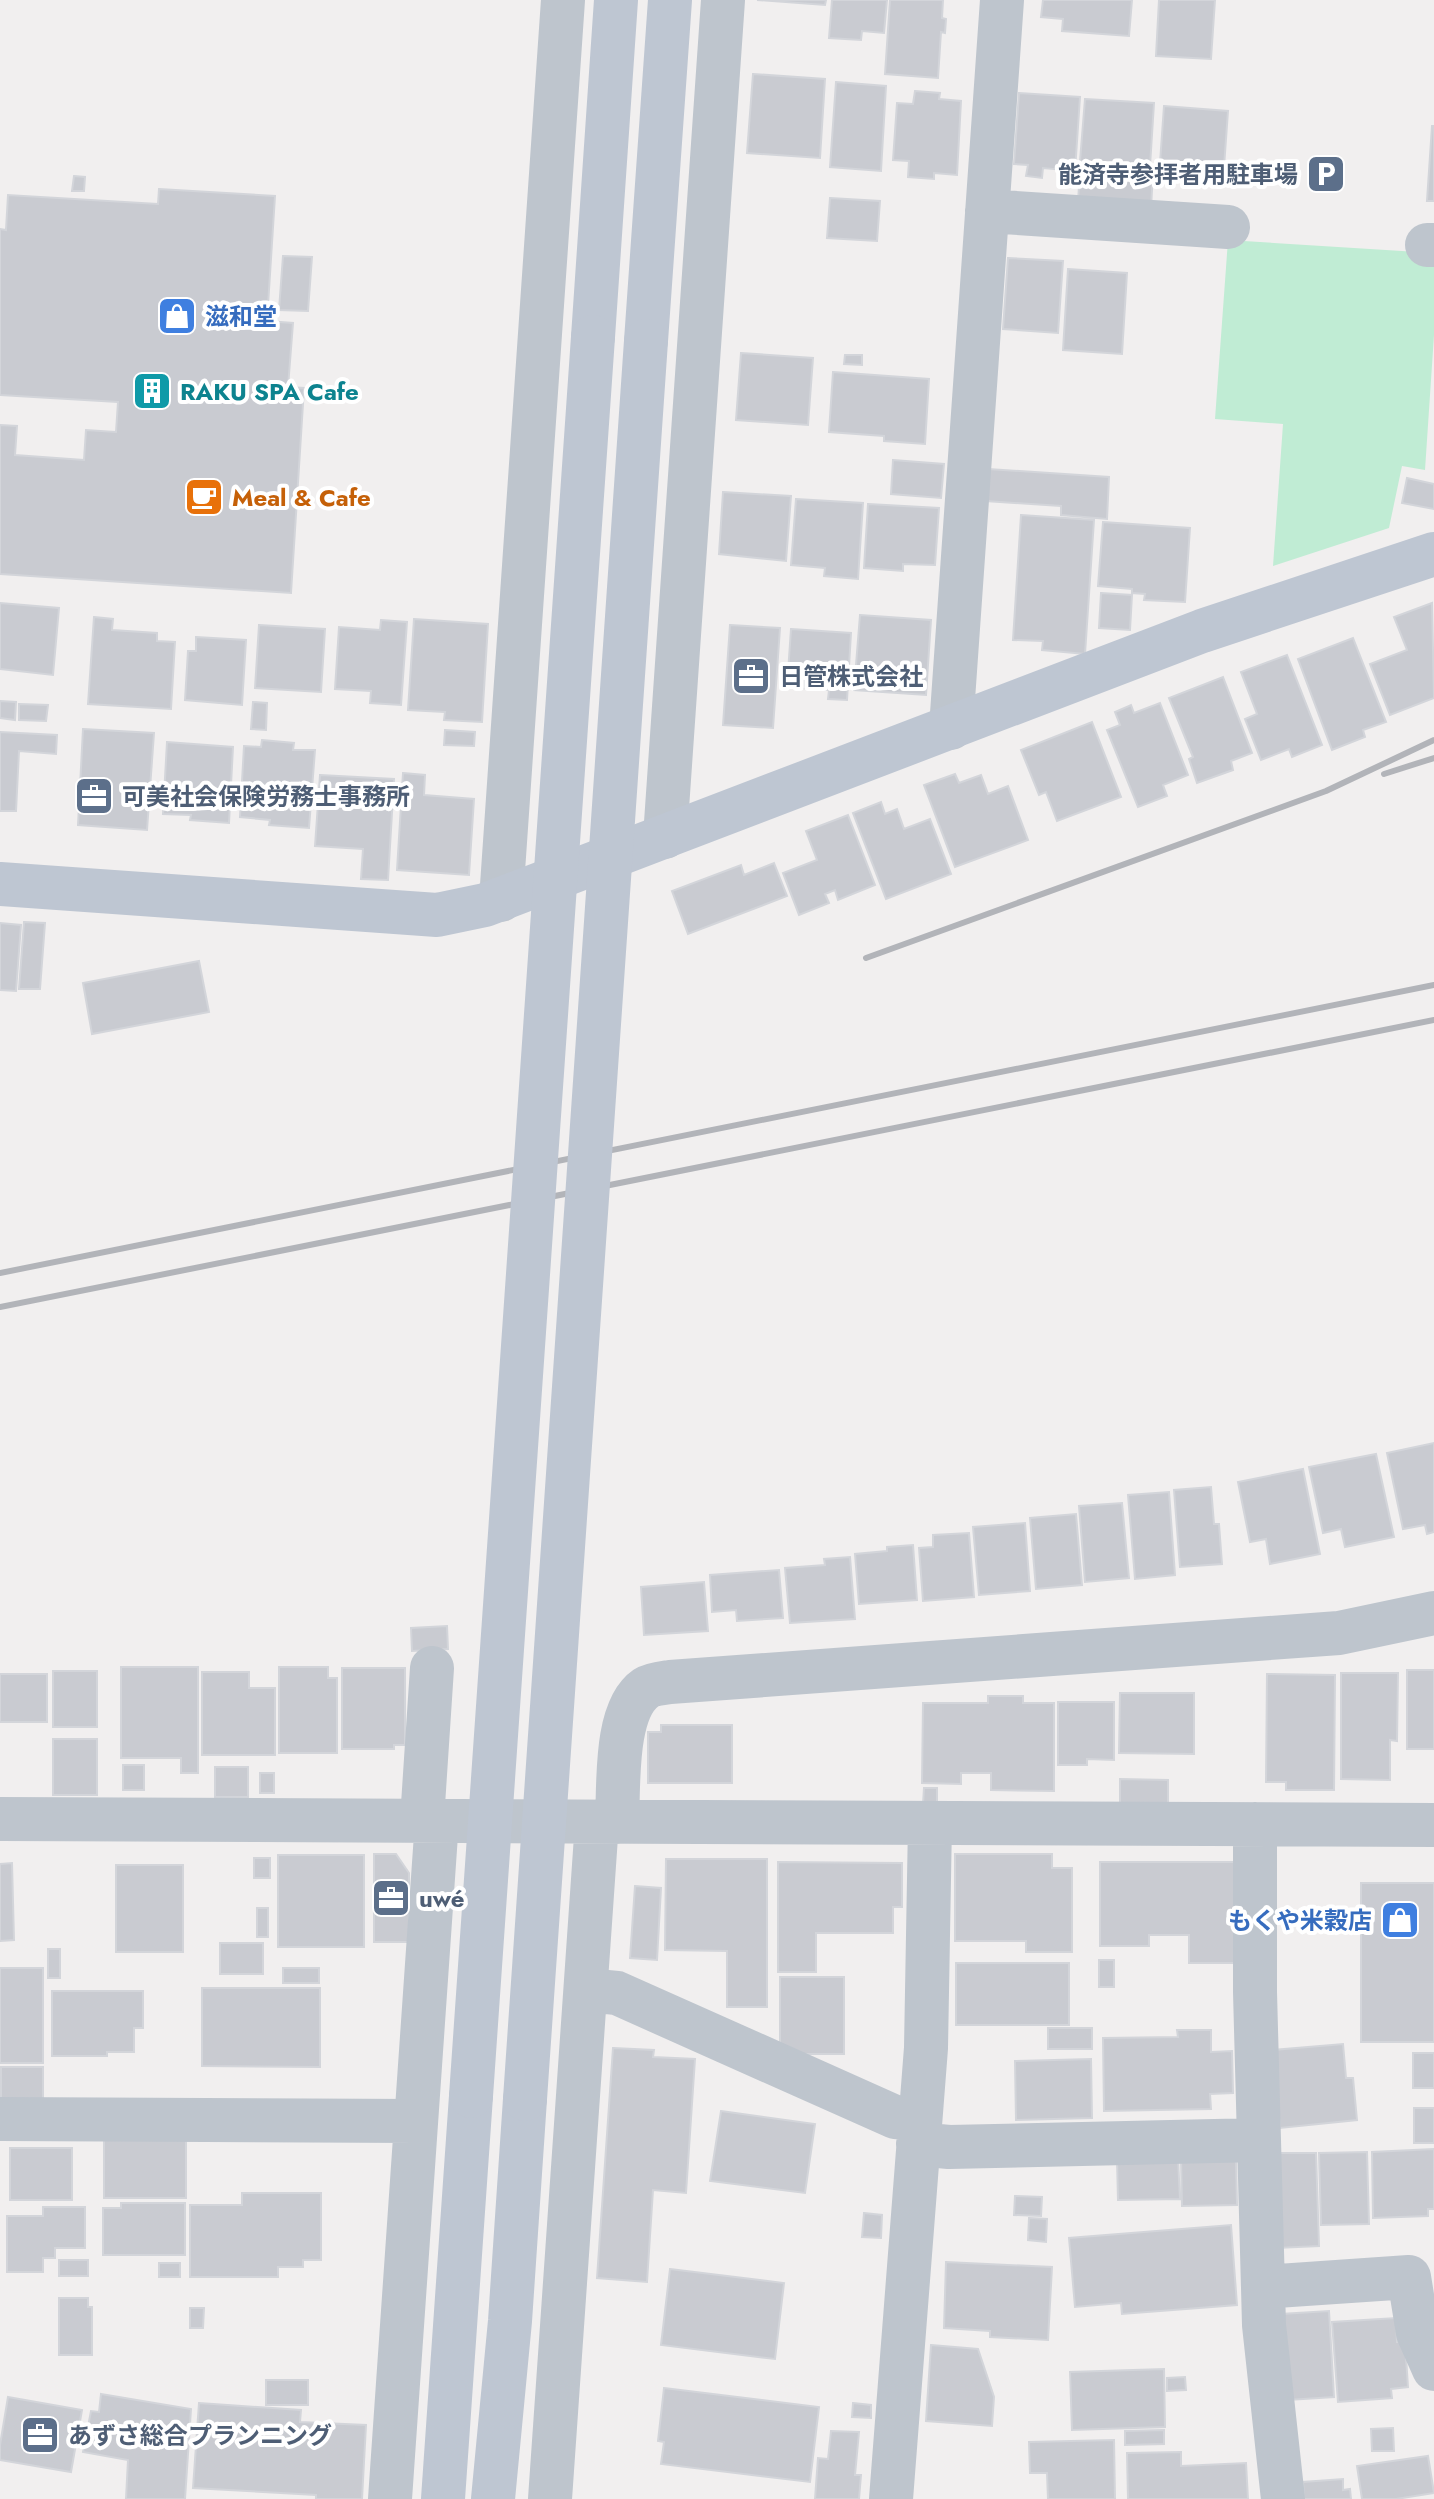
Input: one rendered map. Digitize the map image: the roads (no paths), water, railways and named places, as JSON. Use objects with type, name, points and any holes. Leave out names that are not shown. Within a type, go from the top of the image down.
[{"type":"street","points":[[501,900],[563,0]]},
{"type":"street","points":[[443,2499],[616,0]]},
{"type":"street","points":[[493,2499],[510,2321],[670,0]]},
{"type":"street","points":[[665,837],[723,0]]},
{"type":"street","points":[[951,728],[1002,0]]},
{"type":"street","points":[[987,211],[1228,227]]},
{"type":"street","points":[[0,884],[437,915],[485,905],[1202,631],[1434,554]]},
{"type":"street","points":[[550,2499],[586,1990],[607,1822],[624,1723],[631,1702],[648,1686],[670,1682],[1339,1633],[1434,1613]]},
{"type":"street","points":[[390,2499],[416,2121],[430,1820],[432,1668]]},
{"type":"street","points":[[0,1819],[1434,1825]]},
{"type":"street","points":[[891,2499],[926,2048],[930,1823]]},
{"type":"street","points":[[1255,1824],[1255,1992],[1264,2325],[1283,2499]]},
{"type":"street","points":[[586,1990],[617,1993],[895,2117],[949,2147],[1259,2140]]},
{"type":"street","points":[[0,2119],[416,2121]]},
{"type":"street","points":[[1263,2287],[1409,2277],[1418,2333],[1434,2369]]},
{"type":"railway","points":[[866,958],[1326,791],[1434,740]]},
{"type":"railway","points":[[1384,774],[1434,758]]},
{"type":"railway","points":[[0,1273],[1434,985]]},
{"type":"railway","points":[[0,1307],[1434,1020]]},
{"type":"place","name":"能済寺参拝者用駐車場","points":[[1326,174]]},
{"type":"place","name":"滋和堂","points":[[177,316]]},
{"type":"place","name":"RAKU SPA Cafe","points":[[152,391]]},
{"type":"place","name":"Meal & Cafe","points":[[204,497]]},
{"type":"place","name":"日管株式会社","points":[[751,676]]},
{"type":"place","name":"可美社会保険労務士事務所","points":[[94,796]]},
{"type":"place","name":"uwé","points":[[391,1898]]},
{"type":"place","name":"もくや米穀店","points":[[1400,1920]]},
{"type":"place","name":"あずさ総合プランニング","points":[[40,2435]]}]
